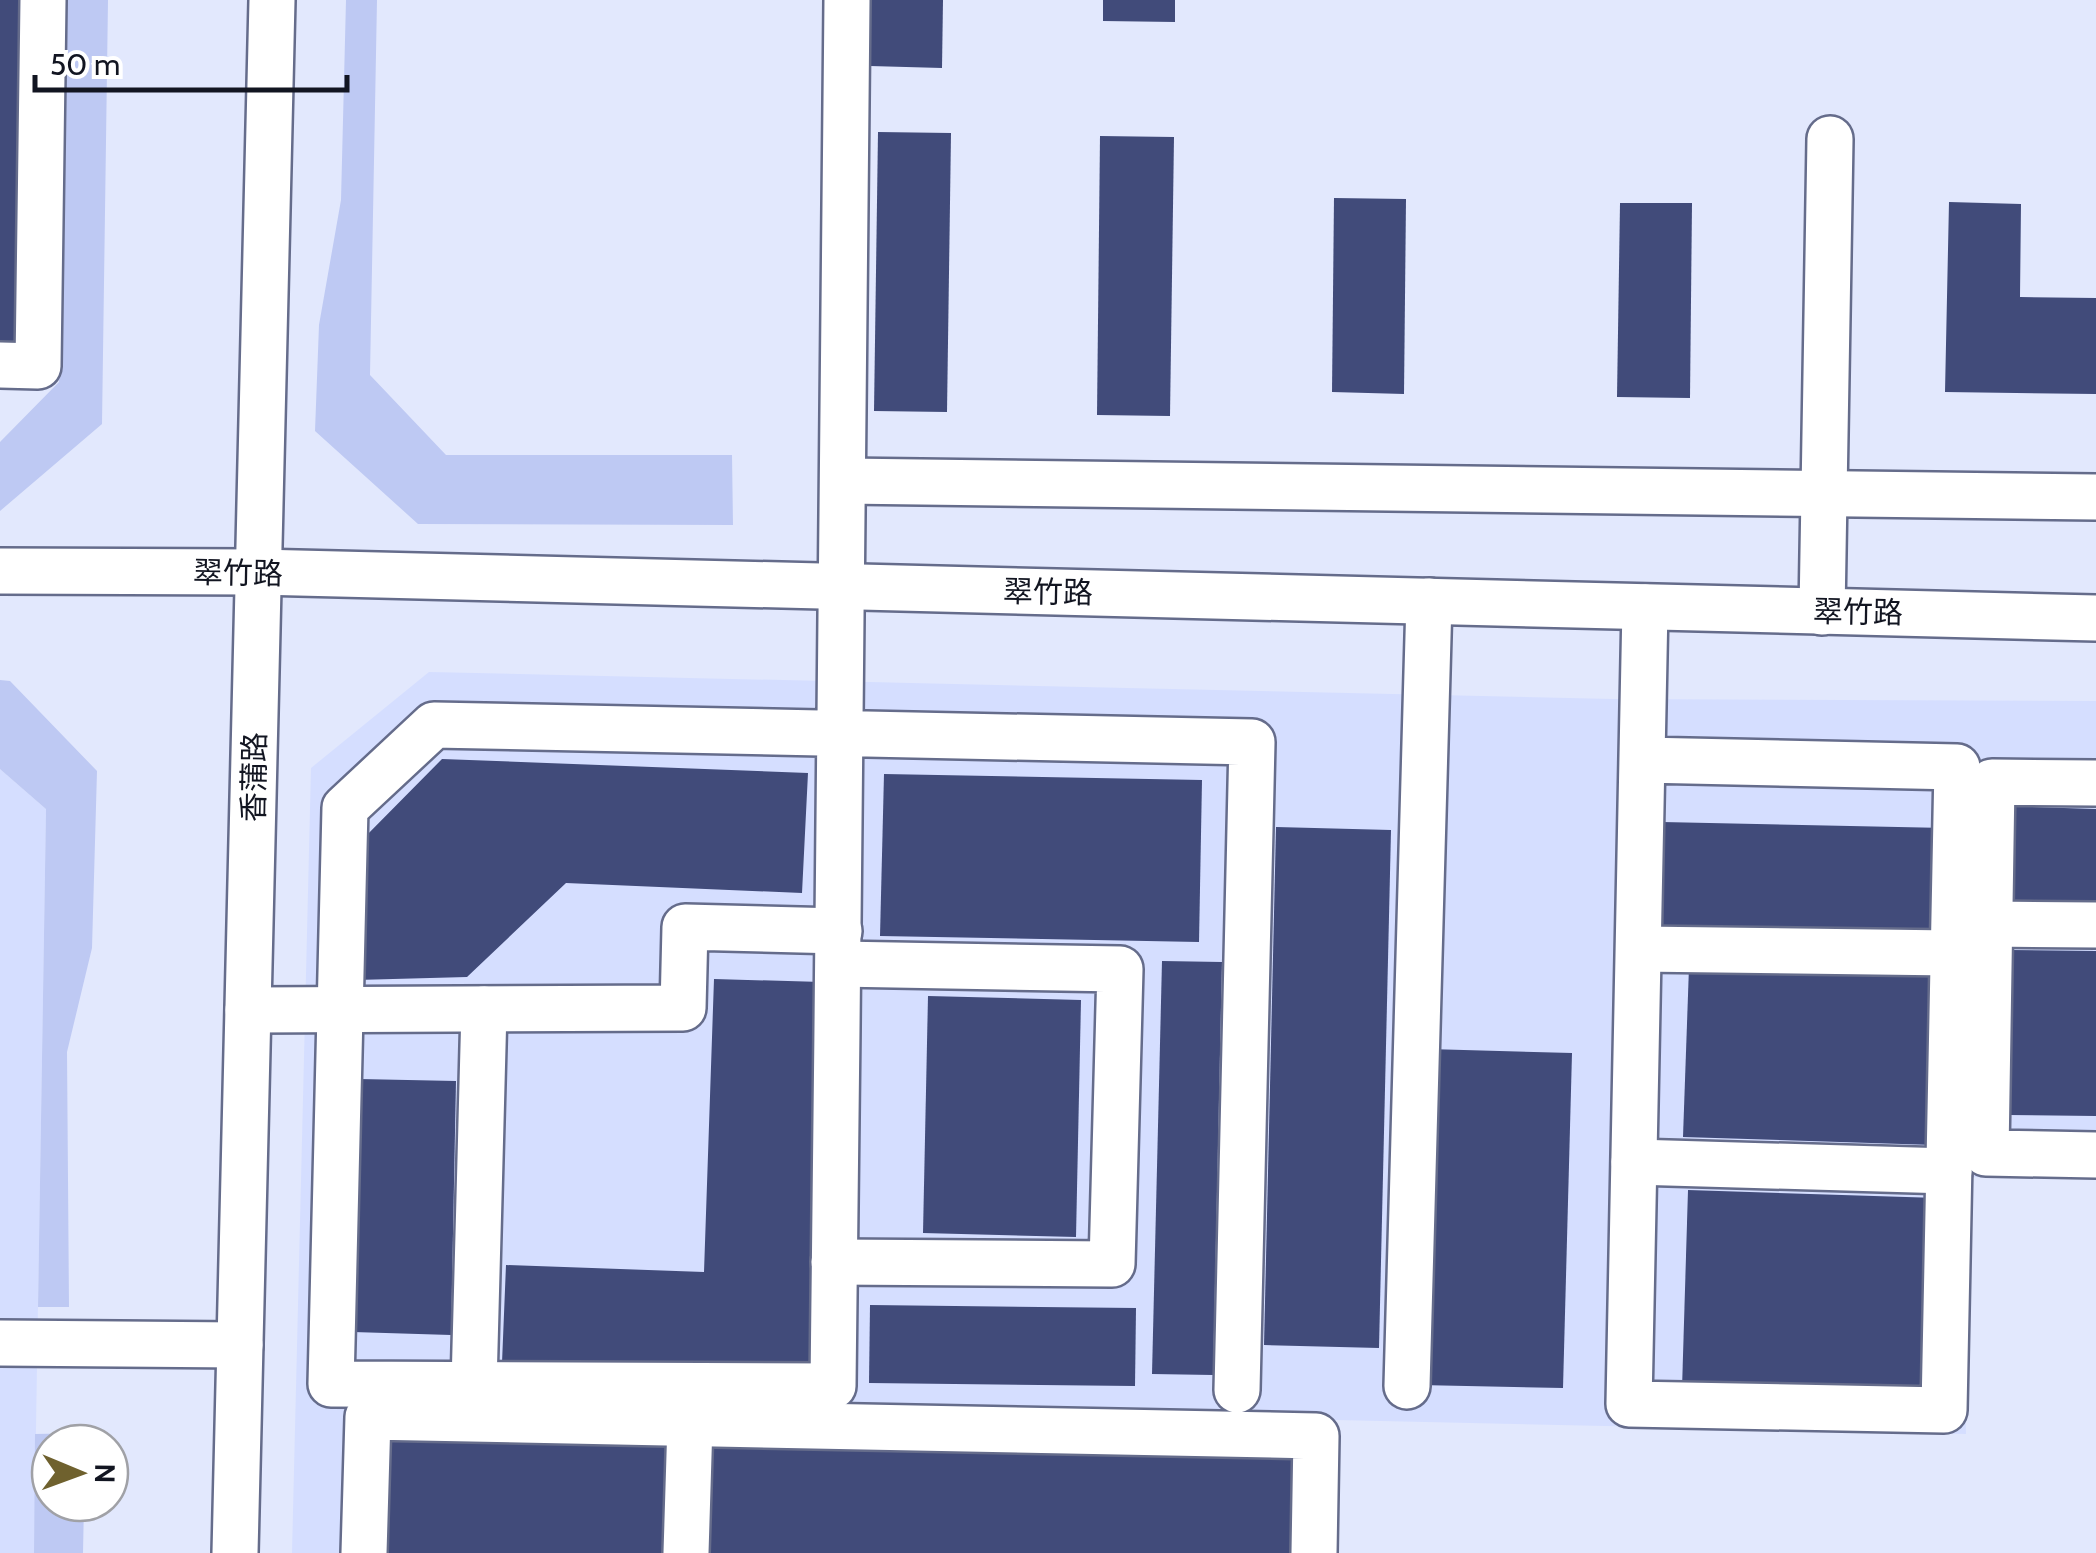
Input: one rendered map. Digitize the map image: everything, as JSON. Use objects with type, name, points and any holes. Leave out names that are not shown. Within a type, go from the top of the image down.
[{"type":"street","points":[[0,365],[38,366],[43,0]]},
{"type":"street","name":"香蒲路","points":[[235,1553],[272,0]]},
{"type":"street","points":[[847,0],[844,587],[841,733],[833,1386],[331,1384],[345,808],[434,725],[841,733],[1252,742],[1237,1390]]},
{"type":"street","points":[[1822,612],[1830,140]]},
{"type":"street","points":[[844,481],[2096,497]]},
{"type":"street","name":"翠竹路","points":[[0,571],[258,572],[2096,618]]},
{"type":"street","points":[[1407,1386],[1428,601]]},
{"type":"street","points":[[1643,760],[1957,767],[1944,1410],[1629,1404],[1645,607]]},
{"type":"street","points":[[2096,783],[1992,782],[1986,1153],[2096,1155]]},
{"type":"street","points":[[1989,924],[2096,926]]},
{"type":"street","points":[[248,1010],[682,1008],[685,927],[839,948],[1120,969],[1112,1264],[834,1262]]},
{"type":"street","points":[[1639,949],[1953,953]]},
{"type":"street","points":[[474,1385],[484,1009]]},
{"type":"street","points":[[1634,1162],[1949,1171]]},
{"type":"street","points":[[0,1343],[240,1344]]},
{"type":"street","points":[[364,1553],[368,1416],[1316,1436],[1314,1553]]},
{"type":"street","points":[[686,1553],[690,1424]]},
{"type":"shaded area","points":[[66,0],[108,0],[102,424],[0,511],[0,442],[59,382]]},
{"type":"shaded area","points":[[346,0],[377,0],[370,375],[446,455],[732,455],[733,525],[418,524],[315,431],[319,325],[341,200]]},
{"type":"shaded area","points":[[429,672],[1613,699],[2096,701],[2096,1179],[1961,1177],[1966,1434],[1336,1420],[1331,1553],[292,1553],[311,768]]},
{"type":"shaded area","points":[[0,680],[10,681],[97,771],[92,948],[67,1052],[69,1307],[38,1307],[46,809],[0,769]]},
{"type":"shaded area","points":[[0,769],[46,809],[36,1423],[30,1423],[30,1523],[34,1523],[34,1553],[0,1553]]},
{"type":"shaded area","points":[[34,1523],[84,1523],[83,1553],[34,1553]]},
{"type":"building","points":[[0,0],[32,0],[28,343],[0,343]]},
{"type":"building","points":[[871,0],[943,0],[942,68],[870,66]]},
{"type":"building","points":[[1103,0],[1175,0],[1175,22],[1103,21]]},
{"type":"building","points":[[878,132],[951,133],[947,412],[874,411]]},
{"type":"building","points":[[1100,136],[1174,137],[1170,416],[1097,415]]},
{"type":"building","points":[[1334,198],[1406,199],[1404,394],[1332,392]]},
{"type":"building","points":[[1949,202],[2021,204],[2020,297],[2096,298],[2096,394],[1945,392]]},
{"type":"building","points":[[1620,203],[1692,203],[1690,398],[1617,397]]},
{"type":"building","points":[[442,759],[808,773],[802,893],[566,883],[467,977],[356,980],[359,843]]},
{"type":"building","points":[[884,774],[1202,780],[1199,942],[880,936]]},
{"type":"building","points":[[2002,806],[2096,809],[2096,902],[2000,900]]},
{"type":"building","points":[[1662,822],[1946,828],[1945,935],[1660,929]]},
{"type":"building","points":[[1276,827],[1391,830],[1379,1348],[1264,1345]]},
{"type":"building","points":[[2011,950],[2096,951],[2096,1116],[2009,1115]]},
{"type":"building","points":[[1162,961],[1222,962],[1213,1375],[1152,1374]]},
{"type":"building","points":[[1689,967],[1938,975],[1933,1145],[1683,1137]]},
{"type":"building","points":[[714,979],[822,982],[809,1374],[502,1363],[506,1265],[704,1272]]},
{"type":"building","points":[[928,996],[1081,1000],[1076,1237],[923,1233]]},
{"type":"building","points":[[1428,1049],[1572,1053],[1563,1388],[1419,1385]]},
{"type":"building","points":[[359,1079],[456,1081],[451,1335],[353,1332]]},
{"type":"building","points":[[1688,1190],[1938,1198],[1932,1397],[1682,1389]]},
{"type":"building","points":[[870,1305],[1136,1308],[1135,1386],[869,1383]]},
{"type":"building","points":[[708,1439],[1305,1453],[1302,1553],[706,1553]]},
{"type":"building","points":[[384,1440],[667,1445],[665,1553],[382,1553]]}]
